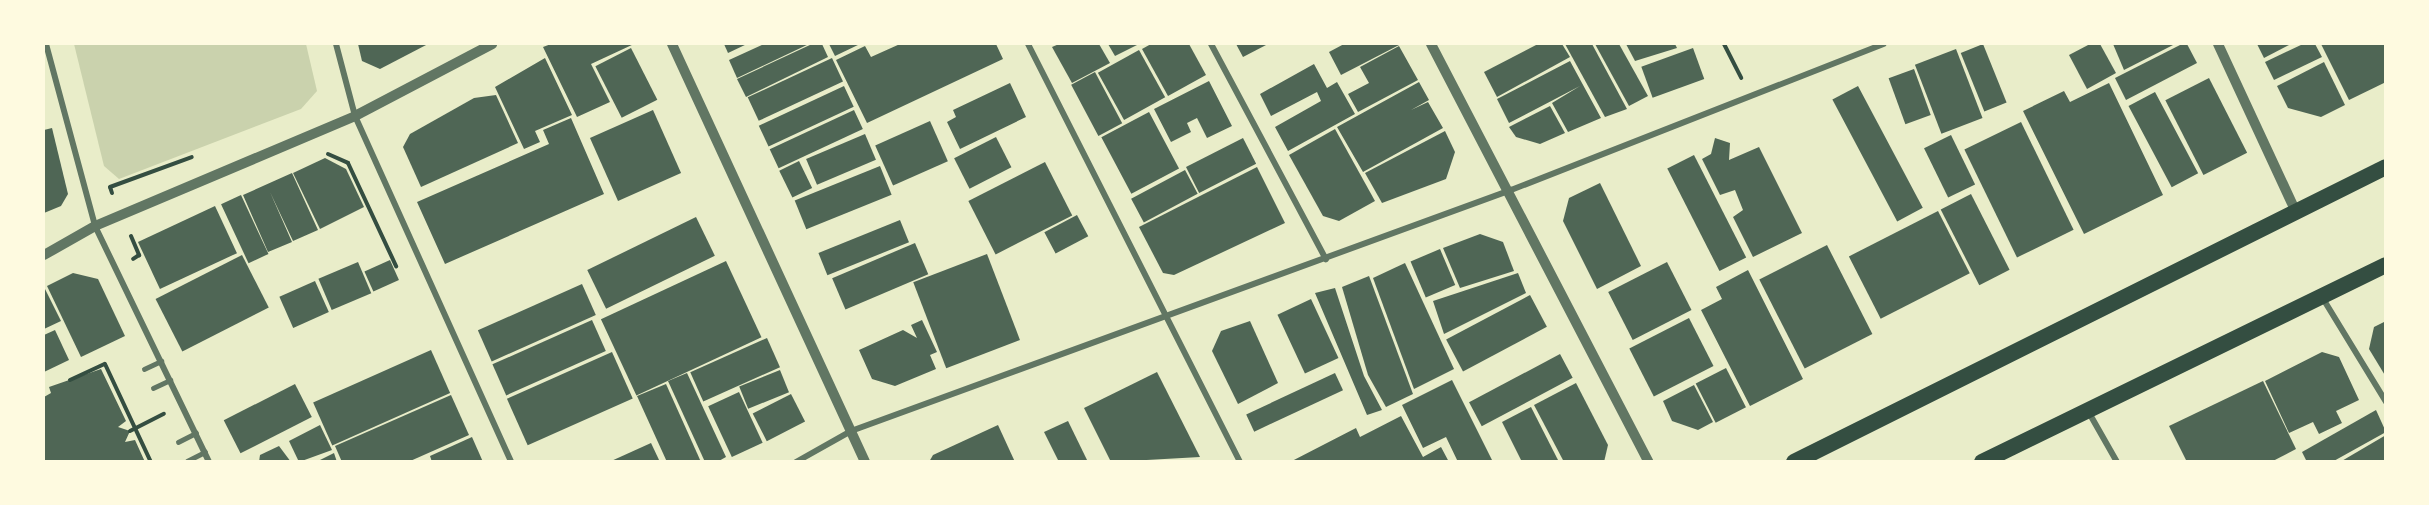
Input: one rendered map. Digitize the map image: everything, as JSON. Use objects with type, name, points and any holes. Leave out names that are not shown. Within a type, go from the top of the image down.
[{"type":"highway","points":[[1794,462],[2385,167]]},
{"type":"highway","points":[[1982,462],[2385,265]]},
{"type":"street","points":[[46,44],[46,56],[94,226],[209,462]]},
{"type":"street","points":[[336,44],[355,116],[511,462]]},
{"type":"street","points":[[44,255],[94,226],[355,116],[492,44]]},
{"type":"street","points":[[672,44],[865,462]]},
{"type":"street","points":[[1028,44],[1240,462]]},
{"type":"street","points":[[1211,44],[1326,259]]},
{"type":"street","points":[[1431,44],[1511,190],[1649,462]]},
{"type":"street","points":[[796,462],[851,431],[1167,318],[1511,190],[1751,98],[1883,44]]},
{"type":"street","points":[[2218,44],[2296,212]]},
{"type":"street","points":[[2322,297],[2385,402]]},
{"type":"street","points":[[2088,411],[2116,462]]},
{"type":"lane","points":[[144,369],[161,361]]},
{"type":"lane","points":[[153,388],[170,380]]},
{"type":"lane","points":[[178,442],[196,434]]},
{"type":"lane","points":[[187,461],[205,452]]},
{"type":"path","points":[[1724,44],[1751,98]]},
{"type":"path","points":[[316,158],[327,153],[348,163],[398,269]]},
{"type":"path","points":[[131,236],[142,231]]},
{"type":"path","points":[[70,380],[105,364],[132,430],[150,462]]},
{"type":"path","points":[[132,430],[165,414]]},
{"type":"green space","points":[[74,44],[306,44],[317,91],[301,109],[119,179],[104,166]]},
{"type":"building","points":[[358,44],[428,44],[380,69],[362,61]]},
{"type":"building","points":[[551,44],[634,44],[591,64],[610,102],[577,117],[543,47]]},
{"type":"building","points":[[724,44],[747,44],[728,53]]},
{"type":"building","points":[[764,44],[809,44],[737,78],[729,60]]},
{"type":"building","points":[[812,44],[822,44],[828,57],[746,97],[737,79]]},
{"type":"building","points":[[829,44],[860,44],[835,56]]},
{"type":"building","points":[[900,44],[996,44],[1003,59],[867,123],[836,60],[865,46],[871,57]]},
{"type":"building","points":[[1059,44],[1099,44],[1110,63],[1072,83],[1052,47]]},
{"type":"building","points":[[1108,44],[1139,44],[1115,56]]},
{"type":"building","points":[[1151,44],[1189,44],[1206,75],[1168,96],[1142,49]]},
{"type":"building","points":[[1236,44],[1268,44],[1243,57]]},
{"type":"building","points":[[1344,44],[1401,44],[1341,75],[1329,52]]},
{"type":"building","points":[[1538,44],[1562,44],[1570,57],[1497,97],[1484,72]]},
{"type":"building","points":[[1565,44],[1592,44],[1627,109],[1605,117]]},
{"type":"building","points":[[1595,44],[1619,44],[1648,96],[1629,106]]},
{"type":"building","points":[[1626,44],[1675,44],[1677,48],[1635,61]]},
{"type":"building","points":[[1983,44],[2007,102],[1984,111],[1961,53]]},
{"type":"building","points":[[2090,44],[2100,44],[2116,73],[2087,89],[2069,55]]},
{"type":"building","points":[[2113,44],[2175,44],[2124,70]]},
{"type":"building","points":[[2182,44],[2187,44],[2197,63],[2126,100],[2115,78]]},
{"type":"building","points":[[2257,44],[2291,44],[2264,58]]},
{"type":"building","points":[[2303,44],[2315,44],[2322,57],[2274,80],[2265,62]]},
{"type":"building","points":[[2321,44],[2386,44],[2386,82],[2349,100]]},
{"type":"building","points":[[1399,46],[1418,80],[1358,112],[1348,94],[1369,83],[1360,67]]},
{"type":"building","points":[[631,48],[657,100],[622,118],[595,66]]},
{"type":"building","points":[[1693,48],[1704,79],[1653,98],[1641,67]]},
{"type":"building","points":[[1956,49],[1983,118],[1941,134],[1915,65]]},
{"type":"building","points":[[1139,50],[1165,97],[1124,120],[1098,73]]},
{"type":"building","points":[[545,58],[572,115],[535,131],[540,142],[524,149],[495,87]]},
{"type":"building","points":[[832,58],[843,82],[759,121],[748,97]]},
{"type":"building","points":[[1570,61],[1601,118],[1568,132],[1552,103],[1580,86],[1509,123],[1497,99]]},
{"type":"building","points":[[2324,62],[2345,105],[2321,117],[2288,108],[2277,86]]},
{"type":"building","points":[[1314,64],[1327,88],[1337,82],[1355,114],[1288,151],[1275,127],[1321,101],[1317,92],[1271,116],[1260,94]]},
{"type":"building","points":[[1914,69],[1931,115],[1905,124],[1889,78]]},
{"type":"building","points":[[1095,72],[1122,123],[1098,136],[1071,85]]},
{"type":"building","points":[[2209,78],[2247,153],[2203,175],[2165,100]]},
{"type":"building","points":[[1209,81],[1232,126],[1207,138],[1197,118],[1187,123],[1191,132],[1171,142],[1154,109]]},
{"type":"building","points":[[1419,82],[1429,100],[1411,110],[1428,102],[1443,128],[1363,172],[1337,127]]},
{"type":"building","points":[[1010,83],[1026,117],[960,149],[947,122],[956,117],[953,110]]},
{"type":"building","points":[[2109,83],[2163,195],[2084,234],[2023,111],[2064,91],[2070,102]]},
{"type":"building","points":[[844,86],[854,107],[769,147],[759,126]]},
{"type":"building","points":[[1858,86],[1923,208],[1897,221],[1832,100]]},
{"type":"building","points":[[2155,92],[2198,173],[2172,187],[2129,106]]},
{"type":"building","points":[[496,95],[518,143],[421,187],[403,147],[410,134],[474,98]]},
{"type":"building","points":[[1550,106],[1565,133],[1540,144],[1516,137],[1509,127]]},
{"type":"building","points":[[653,110],[681,173],[618,201],[590,138]]},
{"type":"building","points":[[854,110],[863,129],[779,168],[770,149]]},
{"type":"building","points":[[1149,112],[1179,169],[1131,194],[1101,137]]},
{"type":"building","points":[[571,118],[604,194],[445,264],[417,202],[549,144],[543,130]]},
{"type":"building","points":[[930,121],[948,161],[893,186],[875,145]]},
{"type":"building","points":[[2021,122],[2074,230],[2017,257],[1964,150]]},
{"type":"building","points":[[52,128],[68,194],[61,206],[44,213],[44,130]]},
{"type":"building","points":[[1335,129],[1375,201],[1339,221],[1323,216],[1289,155]]},
{"type":"building","points":[[1445,131],[1455,152],[1446,179],[1382,203],[1365,173]]},
{"type":"building","points":[[865,134],[876,160],[817,185],[806,159]]},
{"type":"building","points":[[1951,135],[1975,184],[1948,198],[1924,148]]},
{"type":"building","points":[[996,137],[1011,167],[970,189],[954,158]]},
{"type":"building","points":[[1243,138],[1256,164],[1199,193],[1186,167]]},
{"type":"building","points":[[1715,138],[1730,143],[1729,160],[1759,147],[1802,233],[1753,257],[1733,217],[1743,210],[1735,190],[1720,195],[1702,159],[1711,154]]},
{"type":"building","points":[[1694,155],[1746,257],[1719,271],[1667,169]]},
{"type":"building","points":[[325,158],[346,169],[364,207],[320,229],[293,173]]},
{"type":"building","points":[[799,161],[812,188],[792,198],[779,171]]},
{"type":"building","points":[[1045,162],[1072,215],[996,255],[968,201]]},
{"type":"building","points":[[880,166],[892,195],[806,229],[795,200]]},
{"type":"building","points":[[1257,167],[1285,223],[1174,275],[1163,273],[1139,227]]},
{"type":"building","points":[[1185,170],[1198,194],[1144,222],[1131,199]]},
{"type":"building","points":[[292,173],[318,230],[293,241],[270,192],[292,242],[268,252],[243,195]]},
{"type":"building","points":[[1600,183],[1641,266],[1597,289],[1563,221],[1569,198]]},
{"type":"building","points":[[1971,194],[2010,270],[1979,285],[1941,209]]},
{"type":"building","points":[[241,195],[268,254],[249,263],[221,204]]},
{"type":"building","points":[[215,206],[237,253],[160,289],[138,242]]},
{"type":"building","points":[[1938,211],[1970,273],[1881,319],[1849,256]]},
{"type":"building","points":[[1077,215],[1088,236],[1056,254],[1044,232]]},
{"type":"building","points":[[696,217],[715,256],[606,309],[587,270]]},
{"type":"building","points":[[900,220],[909,242],[827,275],[818,253]]},
{"type":"building","points":[[1480,234],[1503,242],[1514,271],[1460,288],[1443,248]]},
{"type":"building","points":[[915,243],[928,274],[845,309],[832,278]]},
{"type":"building","points":[[1827,245],[1872,334],[1805,369],[1759,280]]},
{"type":"building","points":[[1440,249],[1455,285],[1426,297],[1411,262]]},
{"type":"building","points":[[987,254],[1020,340],[946,368],[913,282]]},
{"type":"building","points":[[242,255],[269,308],[182,352],[156,299]]},
{"type":"building","points":[[390,260],[399,280],[373,291],[364,271]]},
{"type":"building","points":[[726,261],[761,337],[636,395],[601,319]]},
{"type":"building","points":[[358,262],[371,293],[332,310],[318,279]]},
{"type":"building","points":[[1667,262],[1692,310],[1633,340],[1608,292]]},
{"type":"building","points":[[1405,263],[1454,369],[1414,389],[1373,278]]},
{"type":"building","points":[[1748,270],[1803,379],[1750,406],[1701,310],[1722,299],[1716,287]]},
{"type":"building","points":[[73,273],[98,279],[125,336],[81,357],[47,286]]},
{"type":"building","points":[[1518,273],[1526,293],[1444,334],[1433,301]]},
{"type":"building","points":[[1369,276],[1413,394],[1386,407],[1368,375],[1342,287]]},
{"type":"building","points":[[315,281],[329,312],[293,328],[279,297]]},
{"type":"building","points":[[582,284],[596,315],[492,361],[478,330]]},
{"type":"building","points":[[44,287],[61,321],[44,329]]},
{"type":"building","points":[[1335,288],[1364,376],[1382,410],[1367,415],[1315,293]]},
{"type":"building","points":[[1530,295],[1547,327],[1463,371],[1446,340]]},
{"type":"building","points":[[1311,299],[1338,358],[1305,374],[1277,315]]},
{"type":"building","points":[[1689,318],[1714,366],[1654,397],[1629,348]]},
{"type":"building","points":[[592,320],[606,351],[506,395],[492,364]]},
{"type":"building","points":[[922,320],[937,352],[930,355],[936,369],[895,386],[872,379],[859,350],[903,330],[917,338],[911,325]]},
{"type":"building","points":[[1250,321],[1278,383],[1238,404],[1212,351],[1221,331]]},
{"type":"building","points":[[2386,321],[2386,377],[2369,349],[2374,327]]},
{"type":"building","points":[[55,330],[69,360],[44,372],[44,335]]},
{"type":"building","points":[[767,338],[780,367],[703,401],[690,372]]},
{"type":"building","points":[[431,350],[450,393],[332,445],[313,402]]},
{"type":"building","points":[[612,352],[633,399],[528,445],[507,399]]},
{"type":"building","points":[[2322,352],[2339,357],[2359,400],[2336,411],[2342,423],[2319,434],[2313,422],[2289,433],[2265,381]]},
{"type":"building","points":[[1560,354],[1573,378],[1482,426],[1469,402]]},
{"type":"building","points":[[1726,368],[1746,407],[1716,423],[1696,383]]},
{"type":"building","points":[[101,369],[126,421],[118,427],[130,431],[125,442],[135,440],[145,462],[44,462],[44,397],[51,393],[49,387]]},
{"type":"building","points":[[780,370],[789,392],[748,409],[739,386]]},
{"type":"building","points":[[1157,372],[1200,457],[1111,462],[1084,408]]},
{"type":"building","points":[[687,373],[726,457],[717,462],[705,462],[668,381]]},
{"type":"building","points":[[1335,373],[1343,390],[1254,432],[1246,414]]},
{"type":"building","points":[[1452,380],[1493,462],[1458,462],[1446,437],[1423,448],[1402,405]]},
{"type":"building","points":[[2263,381],[2296,449],[2271,462],[2187,462],[2169,426]]},
{"type":"building","points":[[1576,383],[1608,445],[1604,462],[1564,462],[1534,405]]},
{"type":"building","points":[[295,384],[312,417],[241,453],[224,420]]},
{"type":"building","points":[[666,384],[701,462],[667,462],[637,396]]},
{"type":"building","points":[[1694,385],[1713,422],[1698,430],[1672,421],[1663,401]]},
{"type":"building","points":[[739,392],[763,443],[732,457],[708,406]]},
{"type":"building","points":[[791,394],[805,422],[767,441],[753,414]]},
{"type":"building","points":[[451,395],[469,435],[408,462],[342,462],[335,446]]},
{"type":"building","points":[[1531,407],[1559,462],[1522,462],[1502,422]]},
{"type":"building","points":[[2376,410],[2386,432],[2332,462],[2307,462],[2302,452]]},
{"type":"building","points":[[1401,416],[1423,457],[1441,447],[1449,462],[1290,462],[1356,428],[1360,437]]},
{"type":"building","points":[[1068,421],[1088,462],[1059,462],[1044,432]]},
{"type":"building","points":[[320,425],[332,450],[299,462],[289,441]]},
{"type":"building","points":[[998,425],[1015,462],[929,462],[933,455]]},
{"type":"building","points":[[2386,435],[2386,462],[2340,462]]},
{"type":"building","points":[[472,437],[483,462],[432,462],[430,456]]},
{"type":"building","points":[[651,443],[660,462],[609,462]]},
{"type":"building","points":[[279,446],[291,462],[259,462],[260,455]]},
{"type":"building","points":[[334,453],[337,462],[316,462]]}]
